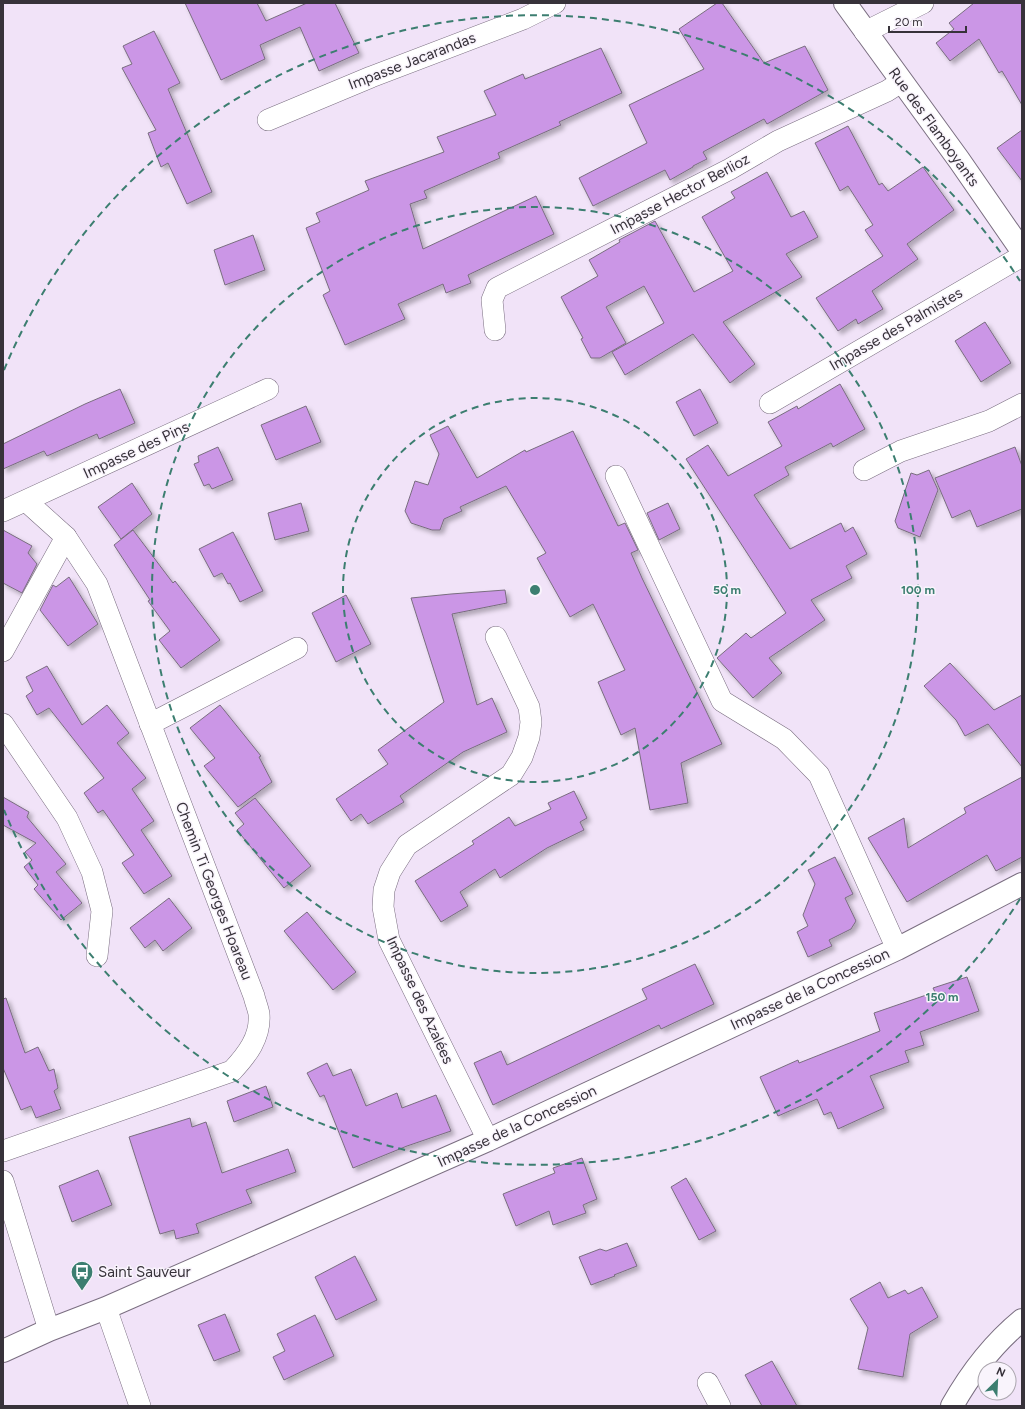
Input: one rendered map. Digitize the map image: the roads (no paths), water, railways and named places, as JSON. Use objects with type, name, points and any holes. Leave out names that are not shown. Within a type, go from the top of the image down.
[{"type":"street","name":"Impasse Jacarandas","points":[[268,120],[370,76],[522,19],[556,3]]},
{"type":"street","name":"Rue des Flamboyants","points":[[845,3],[959,160],[1022,251]]},
{"type":"street","points":[[865,32],[923,3]]},
{"type":"street","name":"Impasse Hector Berlioz","points":[[495,330],[492,300],[497,288],[730,169],[778,140],[887,91],[901,82]]},
{"type":"street","name":"Impasse des Palmistes","points":[[770,403],[1022,256]]},
{"type":"street","name":"Impasse des Pins","points":[[3,511],[268,389]]},
{"type":"street","points":[[864,470],[901,451],[989,421],[1022,404]]},
{"type":"street","points":[[616,476],[722,701],[784,739],[819,775],[896,949]]},
{"type":"street","name":"Chemin Ti Georges Hoareau","points":[[3,1151],[232,1071],[246,1056],[256,1037],[259,1014],[254,996],[97,584],[66,537],[26,501]]},
{"type":"street","points":[[3,651],[66,537]]},
{"type":"street","name":"Impasse des Azalées","points":[[488,1140],[389,940],[383,907],[384,890],[390,872],[407,846],[511,775],[522,757],[529,737],[531,722],[529,707],[496,637]]},
{"type":"street","points":[[150,724],[298,648]]},
{"type":"street","points":[[3,724],[67,818],[92,872],[102,911],[97,956]]},
{"type":"street","name":"Impasse de la Concession","points":[[3,1351],[49,1330],[106,1308],[488,1140],[896,949],[1022,884]]},
{"type":"street","points":[[3,1181],[11,1233],[49,1330]]},
{"type":"street","points":[[106,1308],[140,1406]]},
{"type":"street","points":[[952,1406],[964,1386],[996,1345],[1022,1320]]},
{"type":"street","points":[[708,1383],[720,1406]]},
{"type":"place","name":"Saint Sauveur","points":[[82,1292]]}]
